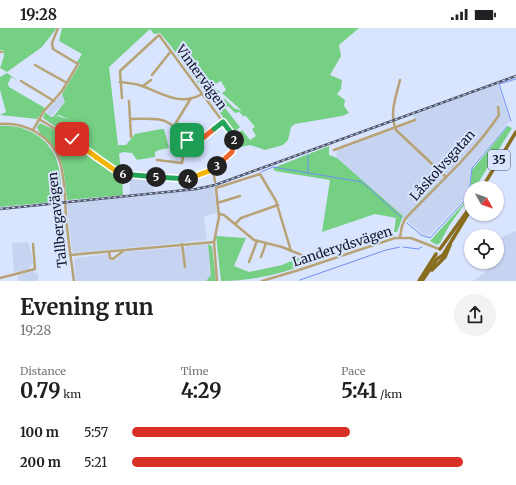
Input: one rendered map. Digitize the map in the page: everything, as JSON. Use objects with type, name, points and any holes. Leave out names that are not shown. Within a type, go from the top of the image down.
[{"type":"main road","name":"35","points":[[486,181],[516,132]]},
{"type":"main road","points":[[419,281],[436,253],[464,215]]},
{"type":"main road","points":[[422,281],[444,252],[464,220]]},
{"type":"main road","points":[[425,276],[444,257],[455,235]]},
{"type":"main road","points":[[439,249],[444,252]]},
{"type":"main road","points":[[436,253],[440,257]]},
{"type":"street","points":[[33,130],[39,119],[67,83],[78,64],[53,49],[52,43],[58,28]]},
{"type":"street","name":"Vintervägen","points":[[39,119],[72,139],[116,171],[122,173],[186,180],[213,169],[229,155],[233,149],[233,136],[159,34],[121,70],[119,74],[120,82]]},
{"type":"street","points":[[152,75],[171,51]]},
{"type":"street","points":[[35,65],[67,83]]},
{"type":"street","points":[[143,86],[151,80]]},
{"type":"street","points":[[400,80],[392,112],[395,128],[446,177]]},
{"type":"street","points":[[21,81],[54,101]]},
{"type":"street","points":[[122,98],[120,82],[143,86],[173,99],[202,94]]},
{"type":"street","points":[[174,126],[191,97]]},
{"type":"street","points":[[129,101],[131,137]]},
{"type":"street","name":"Låskolvsgatan","points":[[400,237],[405,219],[446,177],[498,117],[500,112],[498,107]]},
{"type":"street","points":[[131,119],[163,119],[174,126],[186,140],[198,142],[223,122]]},
{"type":"street","points":[[334,150],[415,120]]},
{"type":"street","name":"Tallbergavägen","points":[[0,124],[18,125],[33,130],[50,144],[60,162],[74,281]]},
{"type":"street","points":[[157,160],[182,163],[186,140]]},
{"type":"street","points":[[213,169],[215,182]]},
{"type":"street","points":[[218,281],[214,242],[219,214],[216,188],[260,174],[278,206],[291,251]]},
{"type":"street","points":[[217,203],[240,196]]},
{"type":"street","points":[[235,224],[241,218],[278,206]]},
{"type":"street","points":[[219,214],[224,215],[257,241],[291,251],[314,260]]},
{"type":"street","name":"Landerydsvägen","points":[[262,281],[400,237],[417,240],[439,249]]},
{"type":"street","points":[[248,262],[257,241]]},
{"type":"street","points":[[70,255],[214,242]]},
{"type":"street","points":[[261,257],[266,243]]},
{"type":"street","points":[[0,278],[35,269],[32,244]]},
{"type":"street","points":[[182,244],[185,268]]},
{"type":"street","name":"Landerydsvägen","points":[[427,245],[436,253]]},
{"type":"street","points":[[109,252],[110,258],[113,259],[124,250]]},
{"type":"shaded area","points":[[497,84],[510,120],[471,167],[469,181],[464,181],[464,199],[429,236],[422,234],[337,158],[336,155],[338,150],[415,122],[413,115]]},
{"type":"shaded area","points":[[62,94],[65,102],[51,116],[46,112]]},
{"type":"shaded area","points":[[129,175],[153,178],[154,192],[130,194]]},
{"type":"shaded area","points":[[214,187],[217,213],[204,216],[207,240],[75,253],[72,251],[67,203]]},
{"type":"shaded area","points":[[516,231],[516,281],[473,281],[487,271],[487,269],[504,269],[504,236]]},
{"type":"shaded area","points":[[28,242],[33,263],[28,270],[14,272],[12,243]]},
{"type":"shaded area","points":[[208,244],[211,275],[206,281],[76,281],[74,261],[76,258],[108,254],[109,259],[114,261],[124,252],[181,247],[184,265],[184,249],[186,246]]},
{"type":"shaded area","points":[[33,271],[38,274],[38,281],[18,281],[18,275]]},
{"type":"green space","points":[[0,28],[56,29],[42,47],[7,72],[0,68],[4,56],[3,50],[0,50]]},
{"type":"green space","points":[[62,28],[359,28],[339,45],[341,56],[330,75],[342,80],[341,89],[337,94],[345,100],[344,106],[349,113],[342,116],[295,124],[291,127],[288,140],[283,145],[265,150],[250,145],[236,148],[235,136],[242,130],[250,140],[256,136],[252,129],[255,127],[245,115],[244,117],[239,112],[235,113],[228,106],[225,108],[240,127],[234,132],[170,45],[160,33],[154,34],[150,29],[109,67],[118,145],[126,145],[135,134],[164,129],[169,148],[155,152],[155,157],[137,160],[132,153],[123,152],[119,154],[121,172],[43,118],[45,112],[53,117],[65,102],[62,94],[80,64],[77,62],[82,54],[59,41]],"holes":[[[221,81],[226,90],[222,93],[242,111],[234,108],[224,98],[221,103],[216,97],[220,92],[212,86]]]},
{"type":"green space","points":[[7,73],[18,81],[11,77],[8,84],[9,87],[45,108],[37,119],[0,115],[6,112],[0,90],[0,77]]},
{"type":"green space","points":[[40,123],[59,132],[115,172],[122,174],[123,195],[67,200],[60,157],[55,148],[38,130],[37,127]]},
{"type":"green space","points":[[0,126],[18,127],[26,130],[42,139],[48,145],[57,161],[61,181],[62,201],[0,207]]},
{"type":"green space","points":[[508,126],[512,128],[479,181],[471,181],[472,170]]},
{"type":"green space","points":[[329,146],[329,155],[337,158],[403,216],[397,232],[394,232],[396,218],[375,214],[322,232],[330,180],[275,171],[273,168]]},
{"type":"green space","points":[[464,203],[440,243],[437,245],[430,241]]},
{"type":"green space","points":[[216,236],[246,238],[234,266],[249,272],[282,265],[301,257],[313,262],[268,276],[245,280],[221,281]]},
{"type":"green space","points":[[208,244],[212,246],[216,281],[206,281],[211,275]]},
{"type":"waterway","points":[[511,121],[499,84],[516,79]]},
{"type":"waterway","points":[[407,223],[421,235],[430,238],[466,199],[469,192],[472,168],[507,126]]},
{"type":"waterway","points":[[308,155],[308,173]]},
{"type":"waterway","points":[[261,172],[273,167],[362,182],[401,217]]},
{"type":"waterway","points":[[300,280],[386,250],[400,247]]},
{"type":"waterway","points":[[403,247],[418,249],[422,247]]},
{"type":"railway","points":[[0,209],[196,189],[215,185],[516,76]]},
{"type":"route","points":[[72,139],[118,172],[182,180],[194,178],[213,169],[230,154],[234,145],[233,136],[223,122],[198,142],[187,140]]}]
